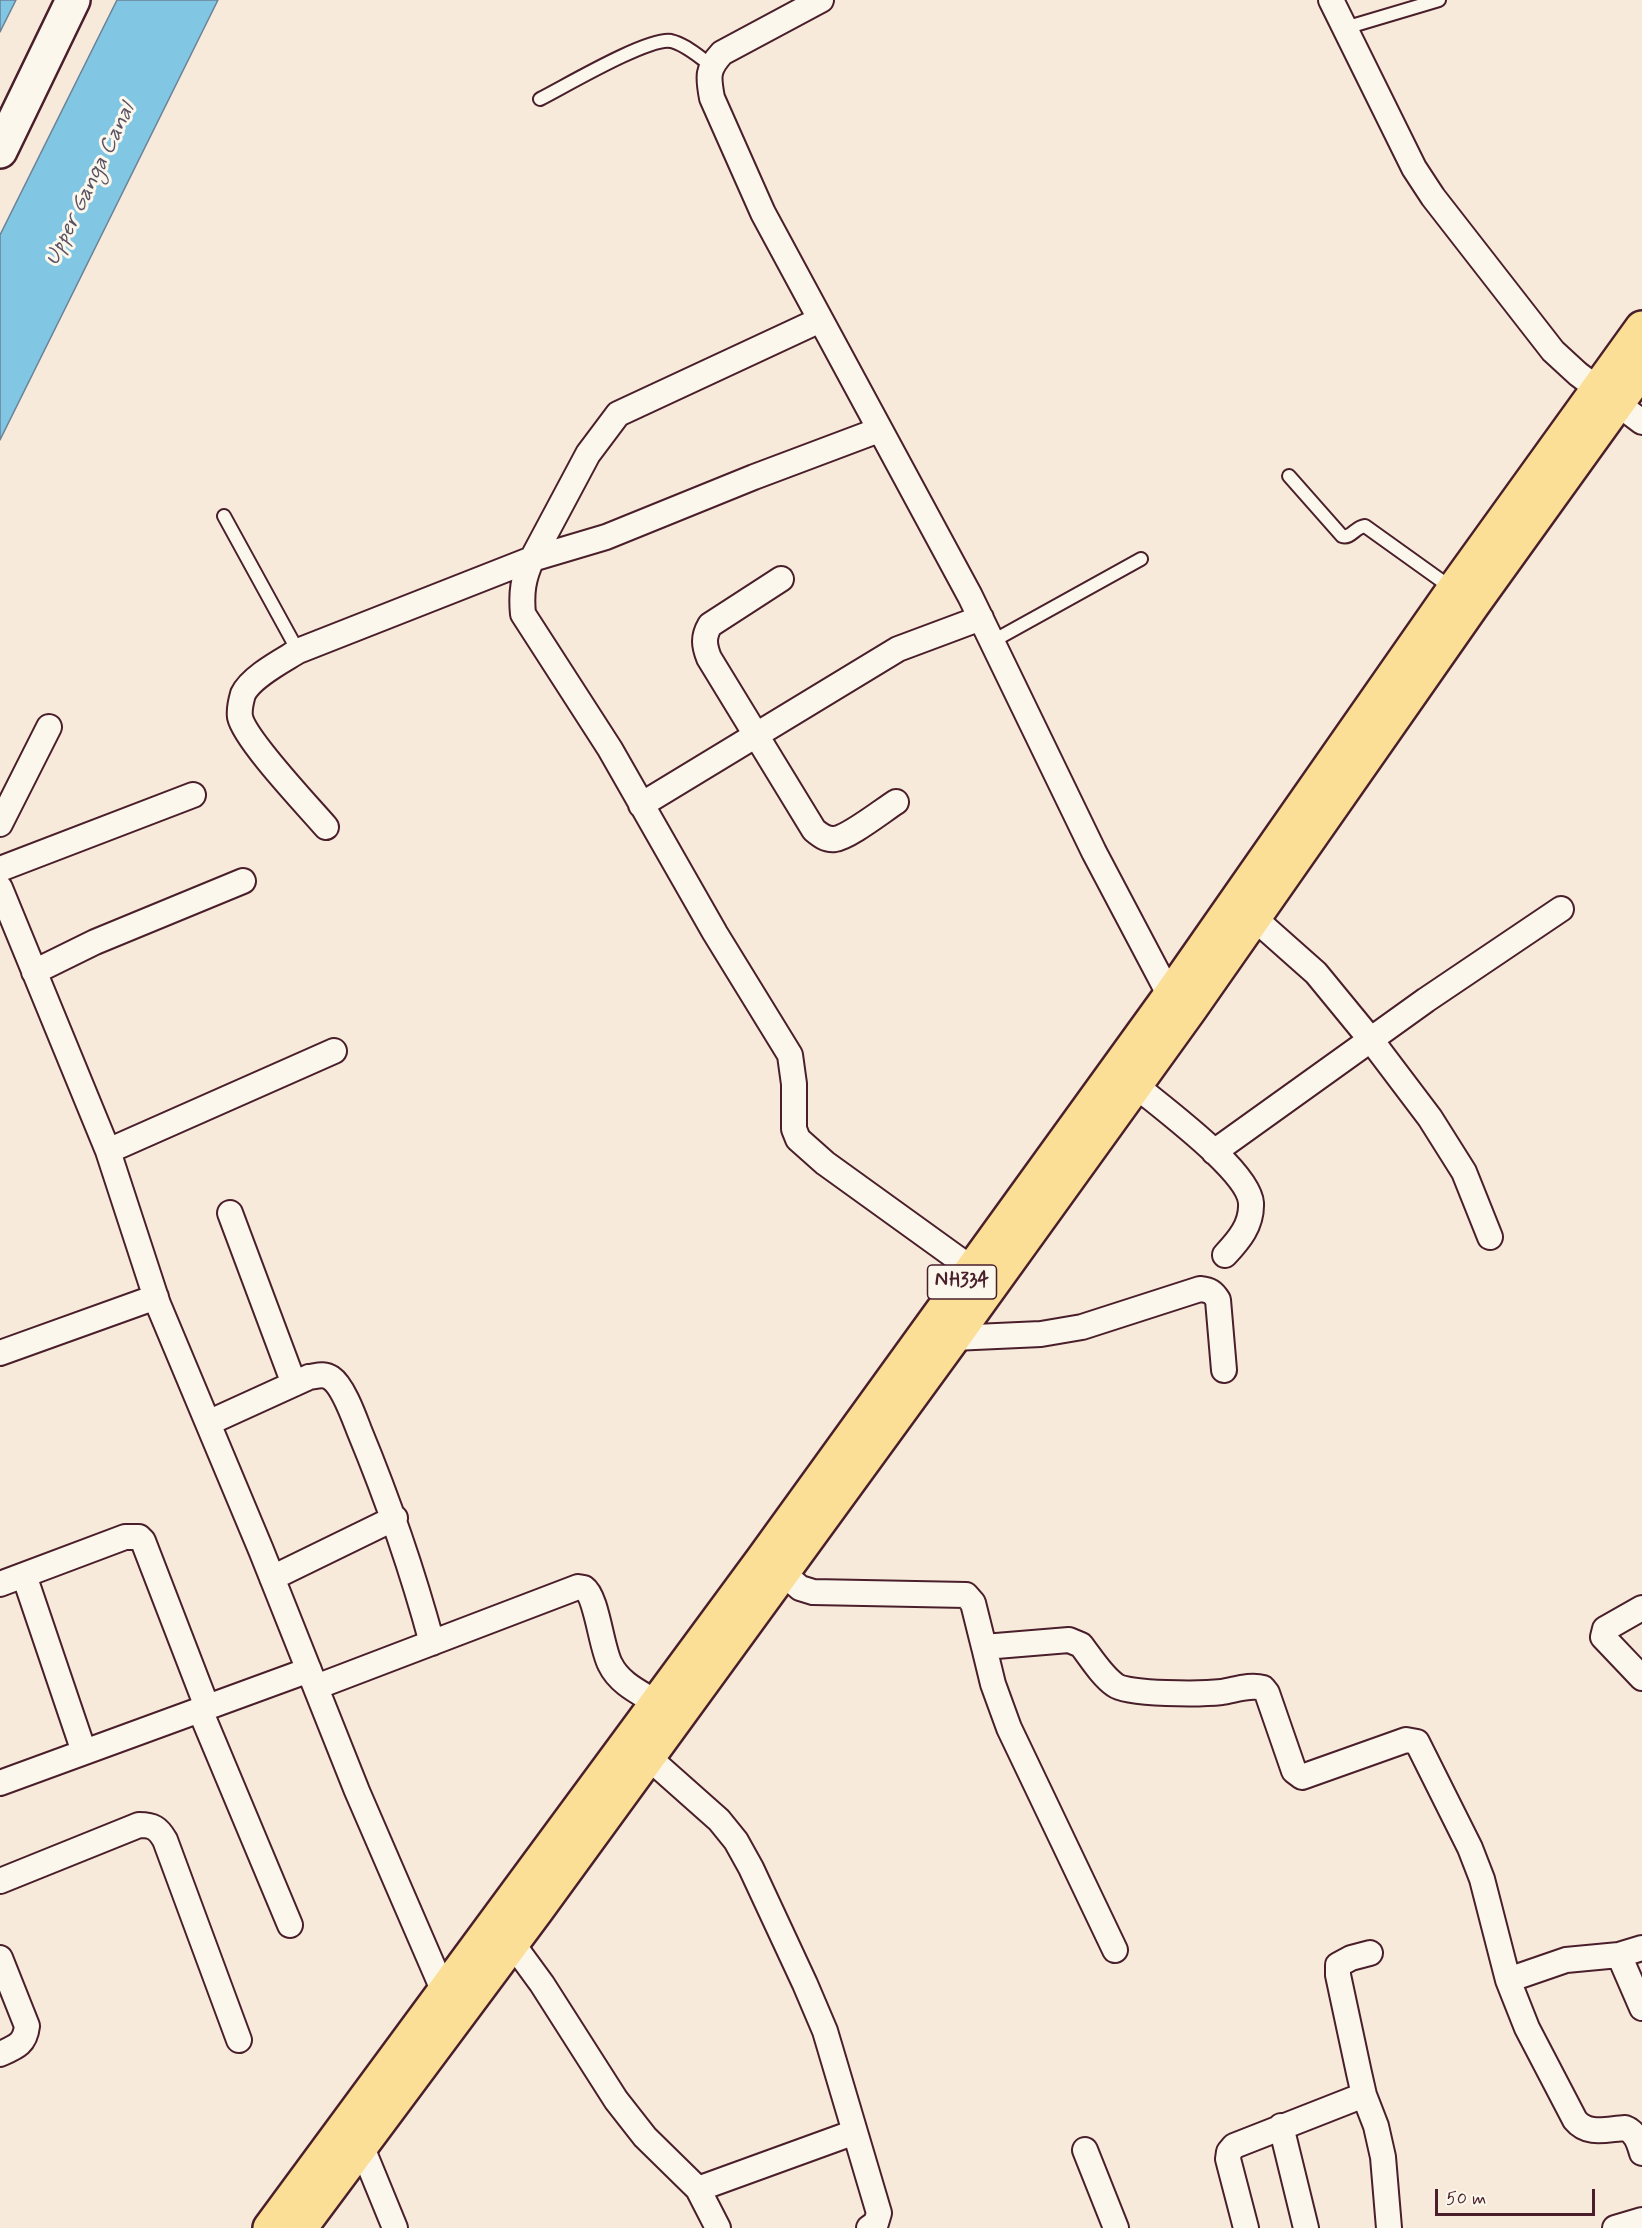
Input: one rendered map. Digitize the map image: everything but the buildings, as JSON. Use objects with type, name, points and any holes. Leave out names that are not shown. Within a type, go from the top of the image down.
[{"type":"highway","name":"NH334","points":[[270,2228],[657,1703],[1170,996],[1454,590],[1619,404],[1642,328]]},
{"type":"highway","name":"NH334","points":[[300,2228],[648,1757],[953,1338],[1254,918],[1466,613],[1619,404],[1642,369]]},
{"type":"street","points":[[0,151],[73,0]]},
{"type":"street","points":[[821,0],[722,53],[711,65],[709,81],[712,98],[763,213],[993,641],[1094,852],[1170,996]]},
{"type":"street","points":[[1332,0],[1414,168],[1433,197],[1553,351],[1578,374],[1619,404]]},
{"type":"street","points":[[820,320],[618,414],[588,454],[532,559],[524,577],[521,596],[523,614],[610,749],[715,933],[790,1055],[794,1077],[794,1129],[798,1139],[825,1163],[972,1269]]},
{"type":"street","points":[[326,827],[259,749],[240,718],[244,692],[271,668],[298,651],[532,559],[606,537],[754,477],[879,430]]},
{"type":"street","points":[[781,579],[718,617],[710,625],[704,634],[704,646],[709,658],[814,830],[823,837],[834,839],[844,835],[896,802]]},
{"type":"street","points":[[641,805],[898,649],[981,618]]},
{"type":"street","points":[[0,824],[49,727]]},
{"type":"street","points":[[0,868],[193,795]]},
{"type":"street","points":[[34,972],[113,934],[243,881]]},
{"type":"street","points":[[0,888],[108,1151],[156,1297],[357,1791],[444,1992]]},
{"type":"street","points":[[1214,1152],[1561,909]]},
{"type":"street","points":[[1254,918],[1316,973],[1371,1040],[1451,1149],[1464,1172],[1490,1237]]},
{"type":"street","points":[[108,1151],[334,1051]]},
{"type":"street","points":[[1135,1085],[1214,1152],[1245,1184],[1251,1201],[1250,1218],[1242,1235],[1225,1255]]},
{"type":"street","points":[[230,1213],[294,1384]]},
{"type":"street","points":[[953,1338],[1041,1334],[1082,1327],[1200,1289],[1214,1293],[1218,1300],[1224,1370]]},
{"type":"street","points":[[0,1353],[156,1297]]},
{"type":"street","points":[[208,1423],[294,1384],[321,1375],[331,1378],[352,1412],[394,1518],[418,1589],[432,1642]]},
{"type":"street","points":[[272,1578],[394,1518]]},
{"type":"street","points":[[0,1584],[125,1537],[139,1537],[143,1541],[204,1708],[290,1925]]},
{"type":"street","points":[[783,1573],[800,1588],[813,1592],[966,1595],[972,1603],[993,1684],[1009,1728],[1115,1950]]},
{"type":"street","points":[[24,1575],[84,1752]]},
{"type":"street","points":[[0,1783],[204,1708],[432,1642],[571,1588],[584,1588],[591,1595],[610,1666],[630,1687],[657,1703]]},
{"type":"street","points":[[1642,1608],[1602,1632],[1603,1637],[1642,1678]]},
{"type":"street","points":[[984,1647],[1060,1640],[1076,1642],[1111,1682],[1122,1689],[1189,1694],[1251,1687],[1263,1688],[1267,1693],[1294,1771],[1302,1777],[1406,1740],[1417,1742],[1470,1848],[1482,1879],[1508,1980],[1527,2028],[1575,2120],[1586,2130],[1591,2131],[1625,2128],[1630,2130],[1642,2153]]},
{"type":"street","points":[[648,1757],[719,1820],[736,1841],[806,1984],[825,2031],[879,2213],[876,2223],[869,2228]]},
{"type":"street","points":[[0,1881],[139,1825],[151,1825],[159,1830],[165,1840],[239,2040]]},
{"type":"street","points":[[512,1942],[542,1984],[616,2100],[645,2137],[698,2189],[718,2228]]},
{"type":"street","points":[[1508,1980],[1566,1960],[1591,1959],[1631,1951],[1642,2008]]},
{"type":"street","points":[[1370,1953],[1342,1961],[1338,1965],[1338,1975],[1364,2095],[1376,2126],[1383,2157],[1389,2228]]},
{"type":"street","points":[[0,1958],[27,2026],[26,2036],[21,2043],[0,2054]]},
{"type":"street","points":[[1245,2228],[1228,2159],[1229,2152],[1240,2142],[1364,2095]]},
{"type":"street","points":[[1281,2126],[1306,2228]]},
{"type":"street","points":[[698,2189],[855,2132]]},
{"type":"street","points":[[362,2145],[395,2228]]},
{"type":"street","points":[[1085,2150],[1116,2228]]},
{"type":"street","points":[[1615,2228],[1642,2220]]},
{"type":"lane","points":[[1345,28],[1439,0]]},
{"type":"lane","points":[[540,99],[656,42],[670,41],[711,65]]},
{"type":"lane","points":[[1289,476],[1342,536],[1349,536],[1361,526],[1365,526],[1454,590]]},
{"type":"lane","points":[[224,516],[298,651]]},
{"type":"lane","points":[[993,641],[1141,559]]},
{"type":"water","points":[[0,0],[16,0],[0,32]]},
{"type":"water","name":"Upper Ganga Canal","points":[[117,0],[218,0],[0,440],[0,235]]}]
